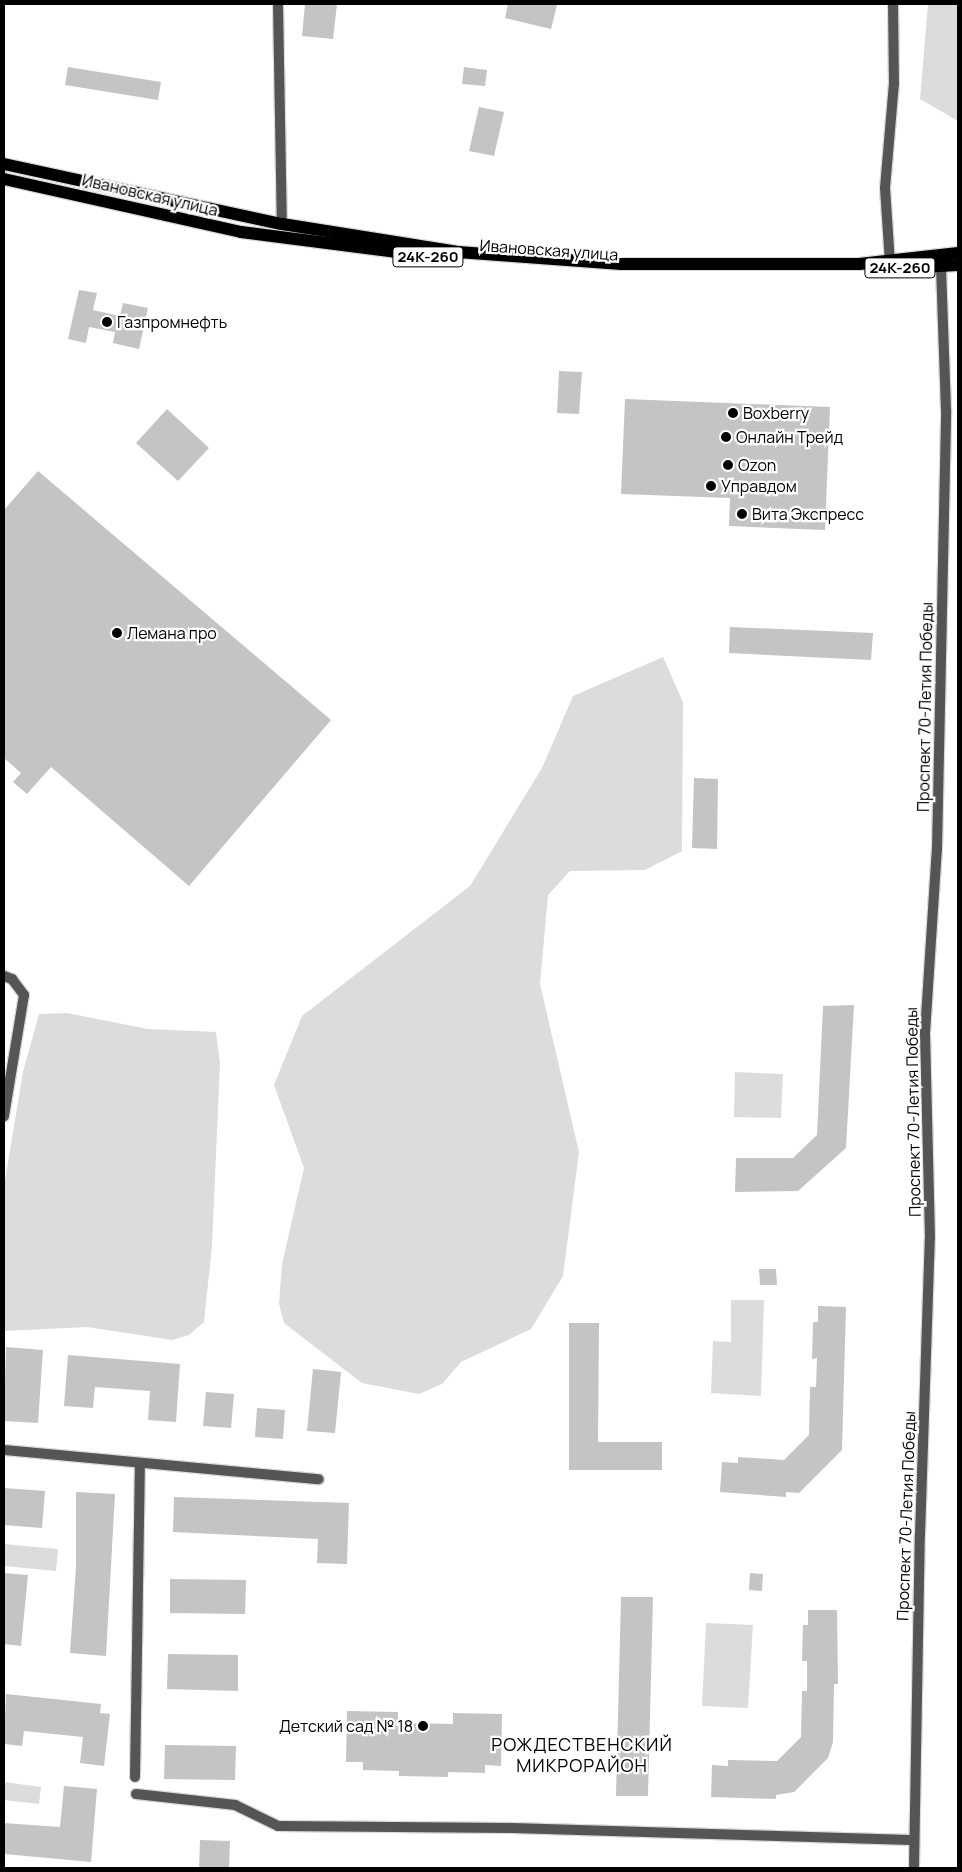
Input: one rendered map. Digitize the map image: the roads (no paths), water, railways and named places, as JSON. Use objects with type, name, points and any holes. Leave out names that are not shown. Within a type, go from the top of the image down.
[{"type":"main road","name":"Ивановская улица","points":[[4,164],[282,224]]},
{"type":"main road","name":"Ивановская улица","points":[[4,179],[241,232],[373,251],[588,270],[859,267]]},
{"type":"main road","name":"24К-260","points":[[282,224],[458,252],[584,262],[859,267],[941,260],[958,253]]},
{"type":"main road","name":"24К-260","points":[[859,267],[890,262],[941,260],[958,265]]},
{"type":"street","points":[[278,4],[282,224]]},
{"type":"street","points":[[890,262],[885,188],[894,84],[893,4]]},
{"type":"street","name":"Проспект 70-Летия Победы","points":[[914,1868],[930,1248],[925,1033],[937,849],[945,429],[941,260]]},
{"type":"street","points":[[4,976],[12,979],[24,995],[4,1116]]},
{"type":"street","points":[[4,1450],[319,1479]]},
{"type":"street","points":[[135,1778],[140,1463]]},
{"type":"street","points":[[136,1794],[235,1805],[278,1826],[509,1828],[914,1840]]},
{"type":"place","name":"Газпромнефть","points":[[107,322]]},
{"type":"place","name":"Boxberry","points":[[733,413]]},
{"type":"place","name":"Онлайн Трейд","points":[[726,437]]},
{"type":"place","name":"Ozon","points":[[728,465]]},
{"type":"place","name":"Управдом","points":[[711,486]]},
{"type":"place","name":"Вита Экспресс","points":[[742,514]]},
{"type":"place","name":"Лемана про","points":[[117,633]]},
{"type":"place","name":"Детский сад № 18","points":[[423,1726]]},
{"type":"district","name":"РОЖДЕСТВЕНСКИЙ МИКРОРАЙОН","points":[[582,1755]]}]
